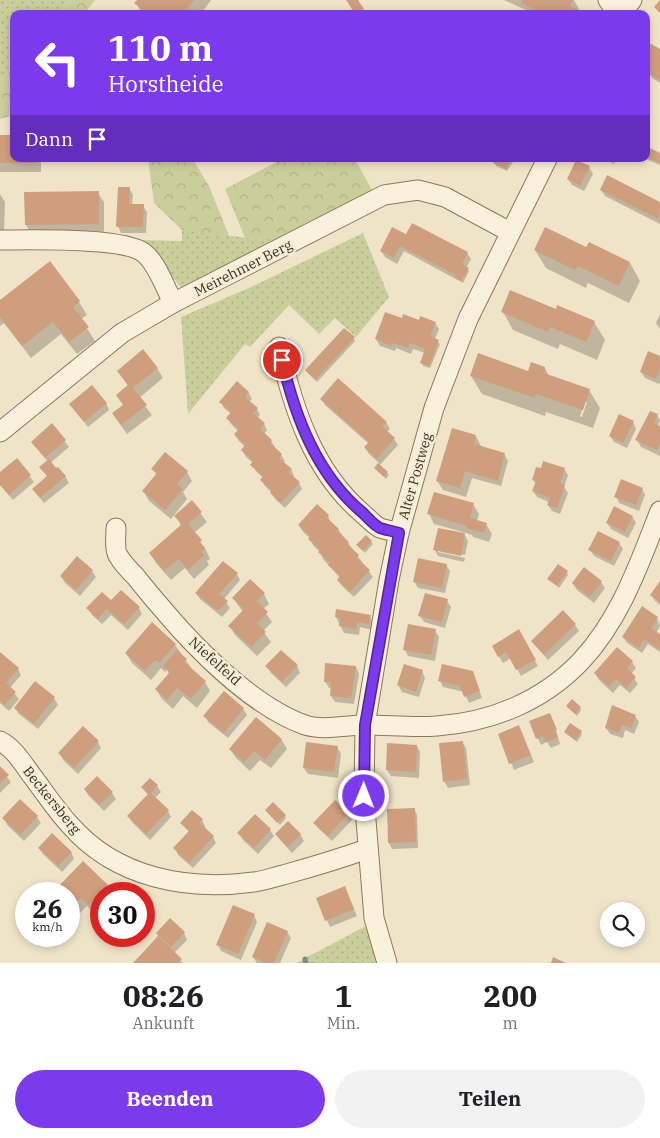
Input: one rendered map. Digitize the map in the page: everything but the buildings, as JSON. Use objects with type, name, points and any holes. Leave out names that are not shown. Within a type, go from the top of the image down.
[{"type":"street","points":[[608,0],[617,10]]},
{"type":"street","points":[[623,10],[632,0]]},
{"type":"street","name":"Alter Postweg","points":[[387,963],[374,918],[367,849],[364,796],[365,725],[399,533],[434,408],[468,319],[545,162]]},
{"type":"street","name":"Meirehmer Berg","points":[[0,432],[122,333],[173,303],[384,195],[418,190],[445,196],[510,232]]},
{"type":"street","points":[[0,240],[110,242],[133,247],[144,252],[151,260],[173,303]]},
{"type":"street","points":[[279,347],[288,385],[306,437],[325,472],[352,505],[379,527],[399,533]]},
{"type":"street","name":"Niefelfeld","points":[[116,528],[118,556],[196,646],[252,695],[290,719],[308,726],[324,728],[365,725],[435,726],[466,723],[496,716],[531,700],[560,680],[581,660],[615,615],[632,581],[660,511]]},
{"type":"street","name":"Beckersberg","points":[[0,741],[12,749],[59,812],[88,843],[118,864],[138,872],[179,883],[255,882],[319,866],[367,849]]},
{"type":"green space","points":[[0,0],[71,0],[62,10],[10,10],[10,71],[0,82]]},
{"type":"green space","points":[[71,0],[95,0],[87,10],[62,10]]},
{"type":"green space","points":[[10,71],[10,116],[0,119],[0,82]]},
{"type":"green space","points":[[148,162],[195,162],[209,186],[229,236],[182,230],[154,203]]},
{"type":"green space","points":[[276,162],[357,162],[372,190],[275,241],[245,238],[225,189]]},
{"type":"green space","points":[[182,230],[275,241],[183,290],[143,240],[182,241]]},
{"type":"green space","points":[[363,233],[389,297],[356,337],[335,318],[319,334],[289,305],[250,347],[245,344],[188,414],[181,317],[249,288]]},
{"type":"green space","points":[[366,926],[380,963],[296,963]]},
{"type":"waterway","points":[[305,959],[306,963]]},
{"type":"route","points":[[282,360],[288,385],[306,437],[325,472],[352,505],[379,527],[399,533],[389,580],[365,725],[364,796]]}]
